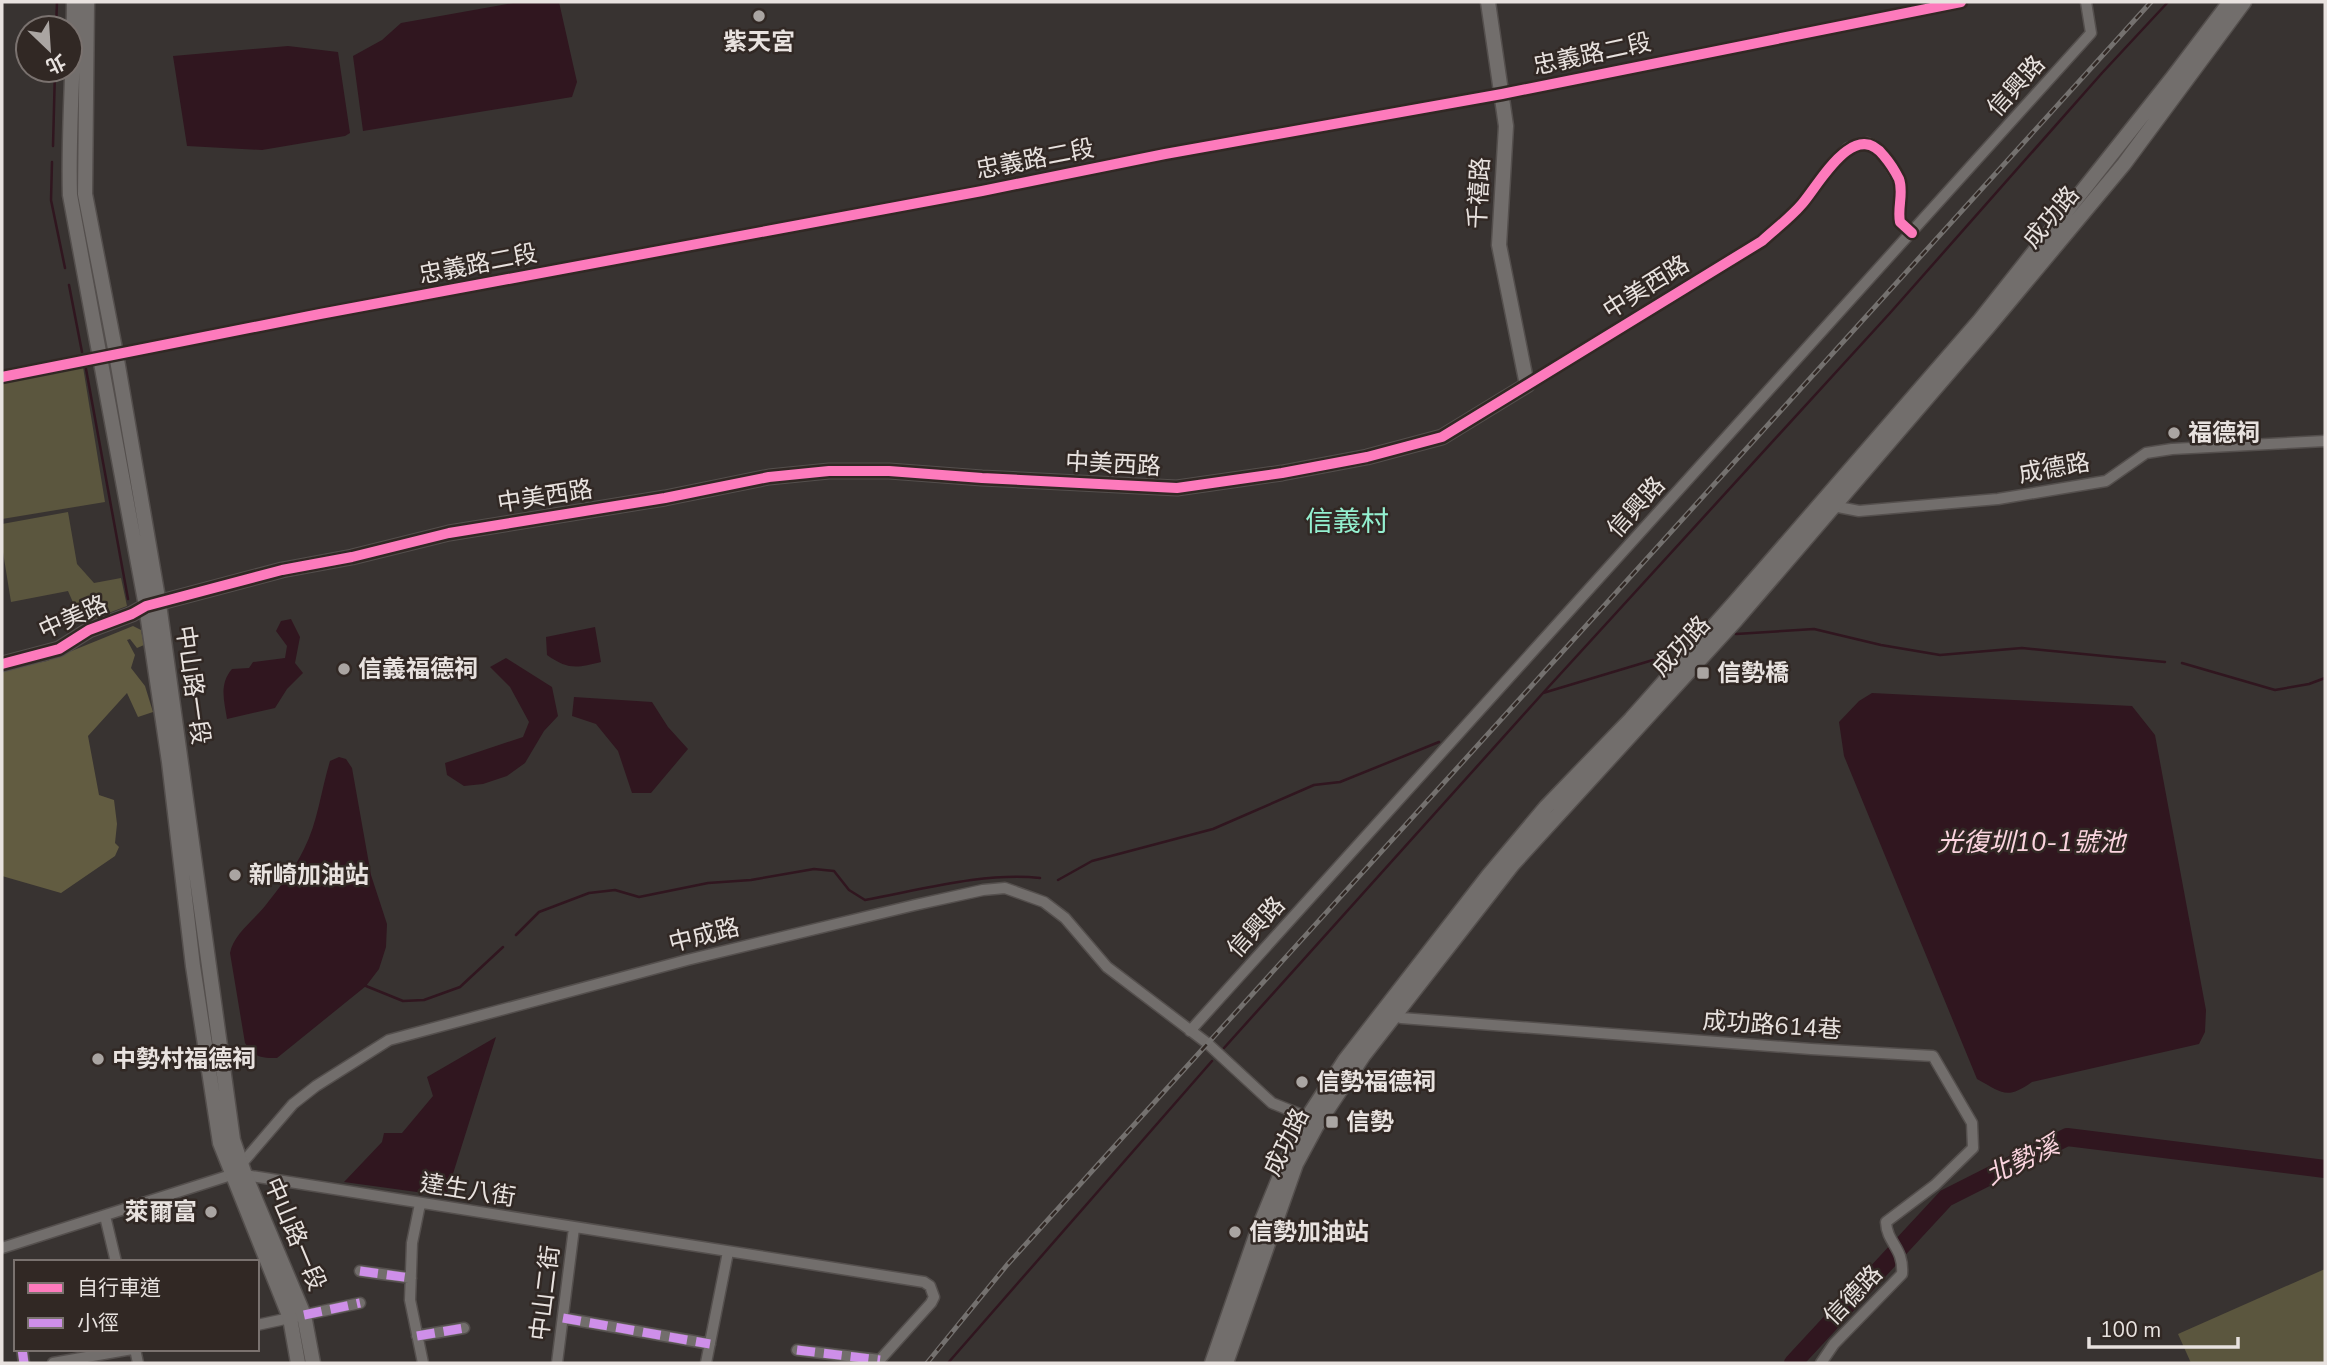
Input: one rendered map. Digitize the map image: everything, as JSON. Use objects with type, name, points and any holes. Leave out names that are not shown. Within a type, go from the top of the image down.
[{"type":"street","name":"中山路一段","points":[[74,2],[70,195],[153,605]]},
{"type":"street","name":"中山路一段","points":[[87,2],[85,194],[116,354],[153,605],[190,877],[193,967],[220,1143],[239,1171],[313,1363]]},
{"type":"street","name":"千禧路","points":[[1488,2],[1506,126],[1499,245],[1527,385]]},
{"type":"street","name":"忠義路二段","points":[[2,377],[1164,154],[1502,94],[1961,2]]},
{"type":"street","name":"信興路","points":[[1189,1031],[2091,33],[2086,2]]},
{"type":"street","name":"成功路","points":[[1212,1363],[1258,1230],[1285,1162],[1312,1121],[1363,1056],[1390,1012],[1513,863],[1736,620],[1980,320],[2230,2]]},
{"type":"street","name":"成功路","points":[[1830,502],[1979,338],[2124,164],[2245,2]]},
{"type":"street","name":"中美西路","points":[[153,605],[282,570],[352,557],[449,533],[665,498],[769,477],[829,471],[890,471],[1177,488],[1282,474],[1367,457],[1442,437],[1762,241],[1799,208],[1848,148],[1867,144],[1874,146],[1886,159],[1900,181],[1900,222],[1912,233]]},
{"type":"street","name":"成德路","points":[[1830,502],[1859,510],[1998,499],[2106,481],[2146,453],[2325,441]]},
{"type":"street","name":"中美路","points":[[2,664],[59,649],[89,631],[153,605]]},
{"type":"street","name":"中成路","points":[[239,1171],[293,1104],[316,1086],[389,1040],[687,960],[984,890],[1005,888],[1044,902],[1080,933],[1107,967],[1207,1043],[1272,1103],[1312,1121]]},
{"type":"street","name":"成功路614巷","points":[[1390,1012],[1415,1019],[1933,1056],[1972,1123],[1973,1148],[1935,1185],[1886,1222],[1886,1232],[1901,1253]]},
{"type":"street","name":"成功路","points":[[1226,1363],[1312,1121]]},
{"type":"street","name":"達生八街","points":[[2,1248],[239,1171],[420,1204],[924,1282],[933,1290],[931,1303],[878,1361]]},
{"type":"street","points":[[420,1204],[412,1243],[410,1300],[423,1363]]},
{"type":"street","points":[[105,1216],[116,1260]]},
{"type":"street","name":"中山二街","points":[[557,1363],[575,1228]]},
{"type":"street","points":[[706,1363],[728,1252]]},
{"type":"street","name":"信德路","points":[[1821,1363],[1834,1344],[1902,1274],[1901,1253]]},
{"type":"street","points":[[360,1271],[411,1278]]},
{"type":"street","points":[[259,1325],[360,1303]]},
{"type":"street","name":"中山路一段","points":[[297,1317],[298,1363]]},
{"type":"street","points":[[563,1318],[710,1344]]},
{"type":"street","points":[[417,1336],[464,1328]]},
{"type":"street","points":[[797,1350],[878,1361]]},
{"type":"street","points":[[53,1363],[122,1351]]},
{"type":"shaded area","points":[[83,367],[105,502],[2,519],[2,380],[13,381]]},
{"type":"shaded area","points":[[68,512],[77,564],[94,583],[121,578],[127,606],[82,623],[68,591],[11,602],[2,546],[2,524]]},
{"type":"shaded area","points":[[133,626],[141,630],[144,645],[137,648],[130,639],[127,640],[135,655],[131,668],[145,686],[153,712],[138,717],[127,693],[88,736],[99,795],[114,800],[117,824],[115,843],[119,847],[115,856],[61,893],[2,876],[2,670],[47,661]]},
{"type":"shaded area","points":[[2325,1269],[2325,1363],[2191,1363],[2178,1334]]},
{"type":"water","points":[[519,2],[559,2],[577,82],[572,97],[363,131],[353,56],[382,40],[401,23]]},
{"type":"water","points":[[288,46],[338,52],[350,133],[262,150],[187,146],[173,56]]},
{"type":"water","points":[[291,619],[300,637],[295,663],[303,673],[287,689],[275,708],[227,719],[224,692],[228,675],[232,669],[249,668],[253,662],[285,658],[287,646],[276,631],[281,621]]},
{"type":"water","points":[[595,627],[601,662],[573,666],[547,655],[546,637]]},
{"type":"water","points":[[506,658],[552,687],[558,716],[544,731],[525,763],[507,776],[483,784],[464,786],[447,775],[445,763],[523,737],[529,722],[510,687],[490,667]]},
{"type":"water","name":"光復圳10-1號池","points":[[1872,693],[2132,706],[2155,735],[2206,1010],[2205,1032],[2199,1044],[2032,1082],[2010,1093],[1999,1091],[1977,1079],[1844,756],[1839,722],[1859,701]]},
{"type":"water","points":[[574,697],[652,702],[668,727],[688,749],[651,793],[632,793],[618,751],[596,724],[572,716]]},
{"type":"water","points":[[339,757],[346,759],[352,768],[371,875],[387,924],[386,947],[379,969],[366,986],[277,1058],[262,1057],[251,1051],[245,1043],[230,953],[239,934],[265,906],[300,857],[313,828],[330,761]]},
{"type":"water","points":[[496,1037],[446,1196],[344,1182],[382,1142],[384,1133],[402,1133],[433,1096],[427,1077]]},
{"type":"waterway","points":[[57,2],[57,14]]},
{"type":"waterway","points":[[1543,693],[1890,313],[2168,2]]},
{"type":"waterway","points":[[53,146],[55,84]]},
{"type":"waterway","points":[[52,162],[51,200],[65,268]]},
{"type":"waterway","points":[[69,285],[82,352]]},
{"type":"waterway","points":[[86,369],[128,599]]},
{"type":"waterway","points":[[1736,634],[1814,629],[1881,645],[1940,655],[2022,648],[2165,662]]},
{"type":"waterway","points":[[1224,1048],[1543,693],[1653,660]]},
{"type":"waterway","points":[[2182,663],[2275,690],[2309,684],[2325,678]]},
{"type":"waterway","points":[[1058,880],[1092,861],[1213,829],[1314,785],[1340,782],[1439,742]]},
{"type":"waterway","points":[[516,935],[539,912],[589,893],[615,890],[639,897],[708,883],[751,880],[814,869],[834,871],[849,890],[865,900],[975,880],[1040,878]]},
{"type":"waterway","points":[[366,986],[403,1001],[424,1000],[460,987],[503,947]]},
{"type":"waterway","points":[[948,1363],[1212,1061]]},
{"type":"waterway","name":"北勢溪","points":[[1793,1363],[1946,1198],[2067,1137],[2325,1169]]},
{"type":"railway","points":[[927,1363],[1007,1265],[2151,2]]},
{"type":"marked path","points":[[360,1271],[411,1278]]},
{"type":"marked path","points":[[304,1315],[360,1303]]},
{"type":"marked path","points":[[563,1318],[710,1344]]},
{"type":"marked path","points":[[417,1336],[464,1328]]},
{"type":"marked path","points":[[797,1350],[880,1360]]},
{"type":"marked path","points":[[22,1351],[24,1363]]},
{"type":"cycle path","points":[[2,377],[1165,154],[1502,94],[1961,2]]},
{"type":"cycle path","points":[[2,664],[59,649],[89,630],[146,606],[282,570],[352,557],[449,533],[665,498],[769,477],[829,471],[889,471],[1177,488],[1282,473],[1367,457],[1442,437],[1762,241],[1797,209],[1828,170],[1850,149],[1861,145],[1873,146],[1888,161],[1900,184],[1900,222],[1912,233]]},
{"type":"place","name":"紫天宮","points":[[759,16]]},
{"type":"place","name":"福德祠","points":[[2174,433]]},
{"type":"place","name":"信義福德祠","points":[[344,669]]},
{"type":"place","name":"信勢橋","points":[[1703,673]]},
{"type":"place","name":"新崎加油站","points":[[235,875]]},
{"type":"place","name":"中勢村福德祠","points":[[98,1059]]},
{"type":"place","name":"信勢福德祠","points":[[1302,1082]]},
{"type":"place","name":"信勢","points":[[1332,1122]]},
{"type":"place","name":"萊爾富","points":[[211,1212]]},
{"type":"place","name":"信勢加油站","points":[[1235,1232]]},
{"type":"district","name":"信義村","points":[[1347,521]]}]
